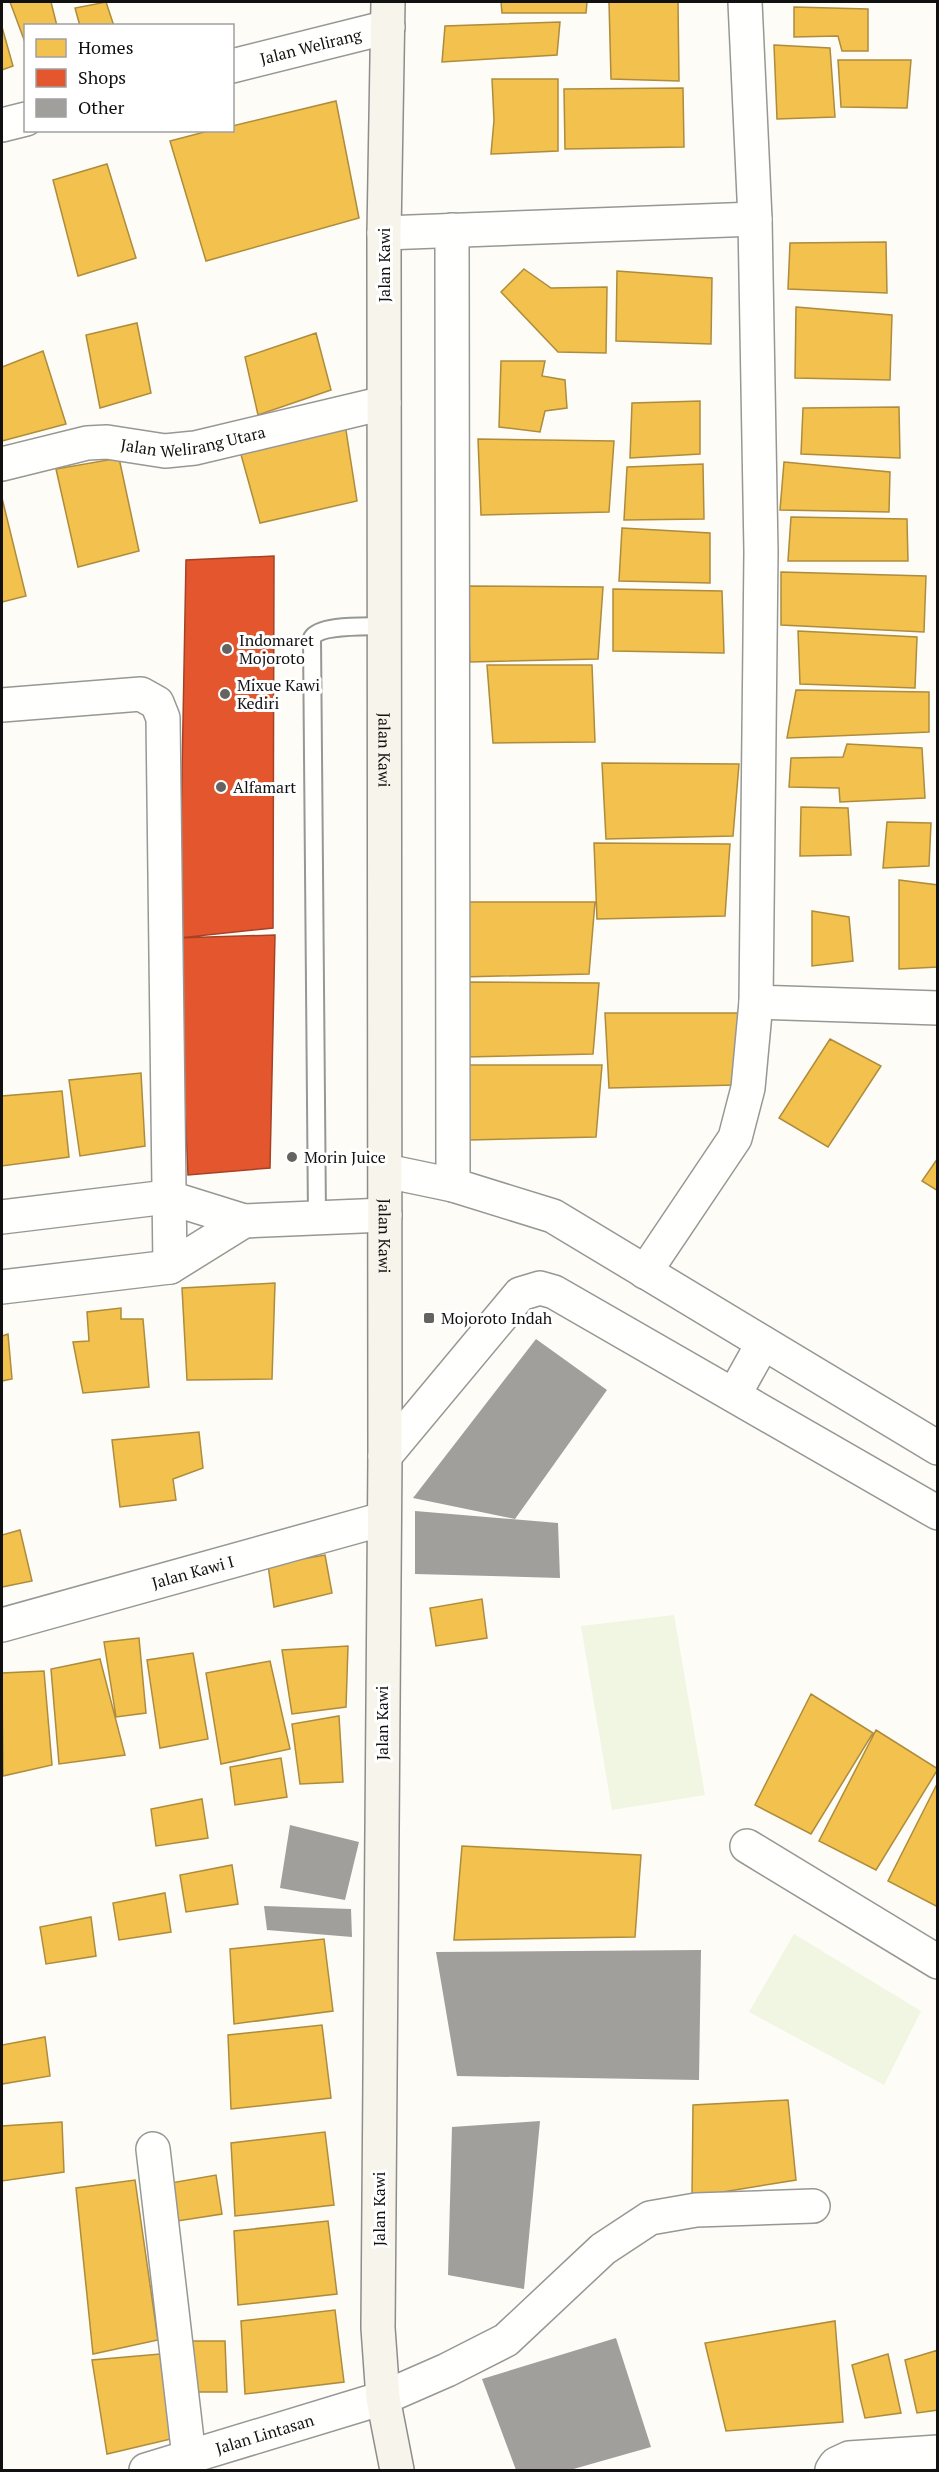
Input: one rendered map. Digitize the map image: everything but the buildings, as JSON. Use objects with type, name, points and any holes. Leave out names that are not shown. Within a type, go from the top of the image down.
[{"type":"main road","name":"Jalan Kawi","points":[[388,14],[384,233],[385,1456],[378,2328],[383,2398],[397,2470]]},
{"type":"street","points":[[645,1272],[735,1137],[748,1088],[756,1002],[761,552],[755,219],[745,2]]},
{"type":"street","name":"Jalan Welirang","points":[[234,65],[388,14]]},
{"type":"street","points":[[2,125],[24,120]]},
{"type":"street","points":[[384,233],[755,219]]},
{"type":"street","points":[[452,230],[453,1185]]},
{"type":"street","name":"Jalan Welirang Utara","points":[[2,464],[87,443],[107,442],[165,451],[195,448],[384,403]]},
{"type":"street","points":[[2,705],[141,694],[157,703],[163,718],[170,1267]]},
{"type":"street","points":[[756,1002],[937,1008]]},
{"type":"street","points":[[386,1171],[453,1185],[553,1216],[938,1448]]},
{"type":"street","points":[[2,1217],[168,1197],[244,1221],[385,1215]]},
{"type":"street","points":[[2,1287],[170,1267],[244,1221]]},
{"type":"street","points":[[385,1456],[520,1294],[530,1289],[540,1288],[554,1292],[938,1513]]},
{"type":"street","points":[[734,1395],[763,1343]]},
{"type":"street","name":"Jalan Kawi I","points":[[2,1625],[383,1519]]},
{"type":"street","points":[[747,1846],[938,1962]]},
{"type":"street","points":[[153,2149],[189,2457]]},
{"type":"street","name":"Jalan Lintasan","points":[[146,2470],[383,2398],[447,2370],[506,2340],[603,2249],[650,2218],[696,2210],[813,2206]]},
{"type":"street","points":[[832,2470],[836,2464],[849,2458],[938,2452]]},
{"type":"lane","points":[[317,1217],[312,638],[314,634],[325,629],[384,626]]},
{"type":"green space","points":[[674,1615],[705,1795],[612,1810],[581,1626]]},
{"type":"green space","points":[[794,1934],[921,2011],[884,2085],[749,2012]]},
{"type":"place","name":"Indomaret Mojoroto","points":[[227,649]]},
{"type":"place","name":"Mixue Kawi Kediri","points":[[225,694]]},
{"type":"place","name":"Alfamart","points":[[221,787]]},
{"type":"place","name":"Morin Juice","points":[[292,1157]]},
{"type":"place","name":"Mojoroto Indah","points":[[429,1318]]}]
